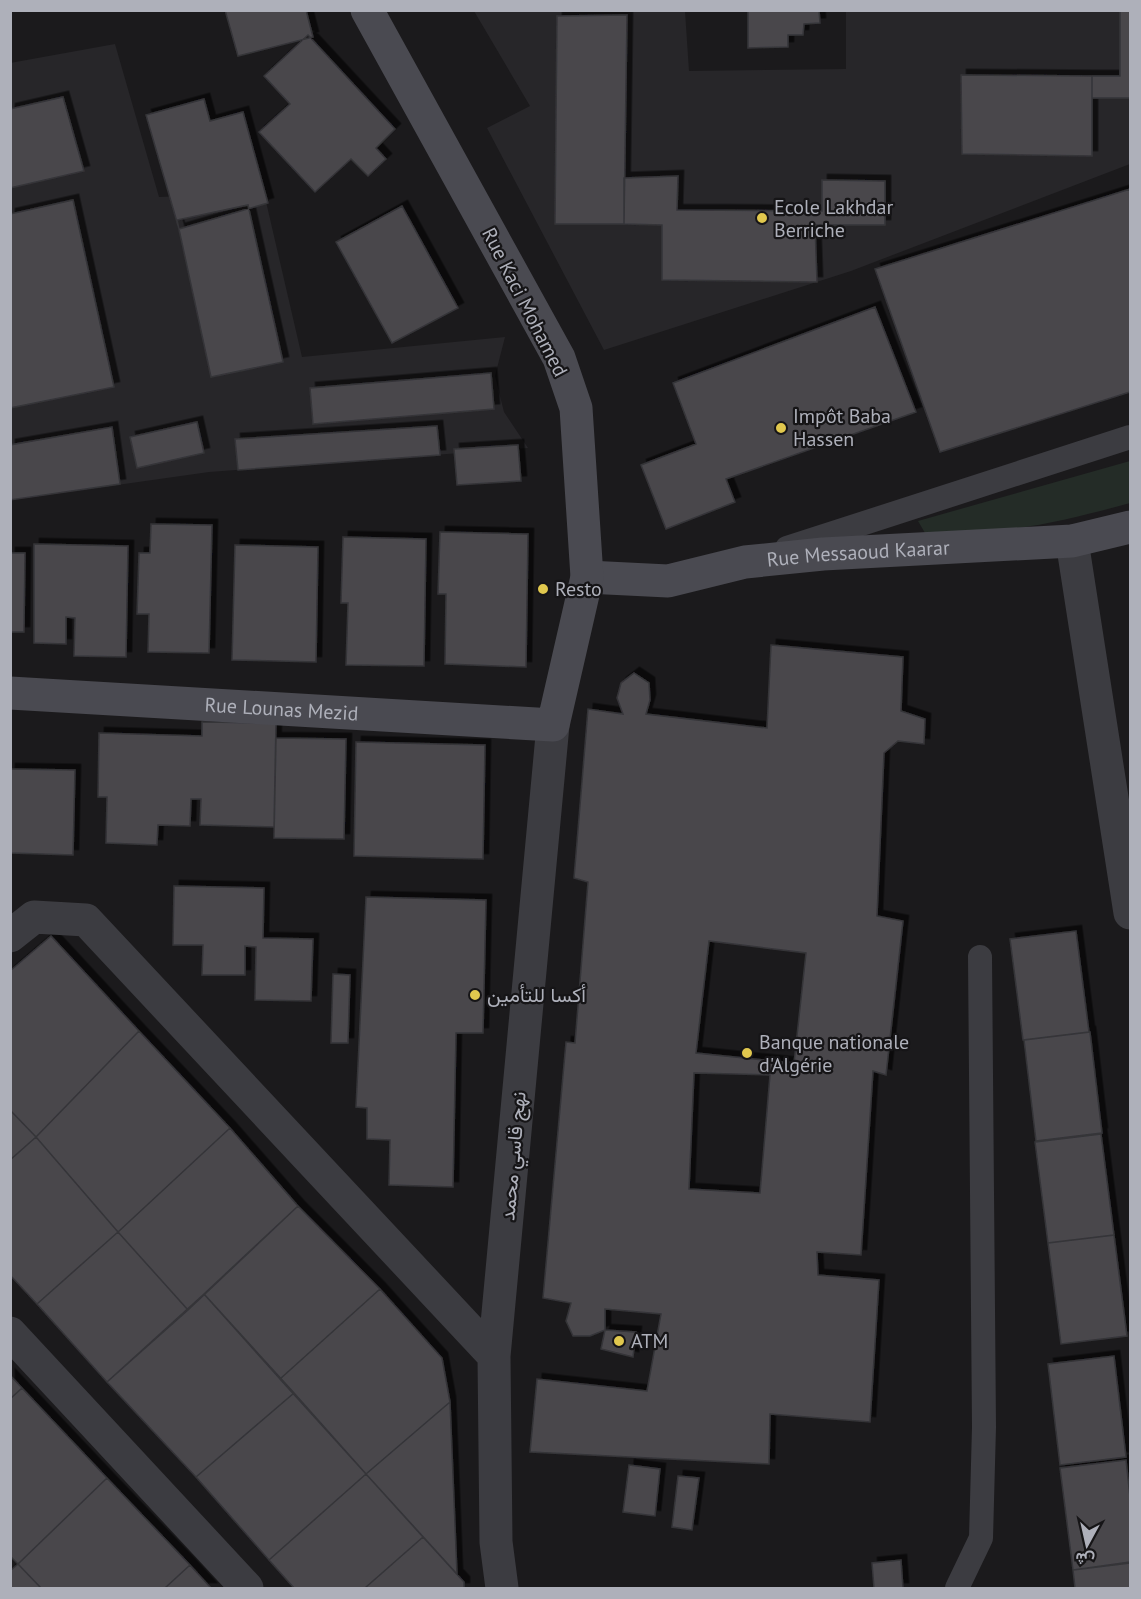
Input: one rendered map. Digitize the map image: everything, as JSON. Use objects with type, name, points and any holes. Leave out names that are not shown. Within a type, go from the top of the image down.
[{"type":"street","name":"Rue Kaci Mohamed","points":[[367,10],[559,358],[576,408],[586,577],[553,725]]},
{"type":"street","name":"Rue Messaoud Kaarar","points":[[586,577],[669,581],[745,562],[823,554],[1072,541],[1131,527]]},
{"type":"street","points":[[1072,541],[1131,913]]},
{"type":"street","name":"Rue Lounas Mezid","points":[[10,693],[553,725]]},
{"type":"street","name":"نهج قاسي محمد","points":[[502,1588],[496,1542],[494,1356],[553,725]]},
{"type":"street","points":[[10,936],[34,917],[86,920],[494,1356]]},
{"type":"street","points":[[10,1333],[247,1588]]},
{"type":"lane","points":[[745,562],[1131,437]]},
{"type":"lane","points":[[957,1588],[981,1538],[984,1416],[980,957]]},
{"type":"shaded area","name":"Ecole Lakhdar Berriche","points":[[474,11],[685,11],[689,71],[846,69],[846,11],[1130,11],[1130,164],[851,271],[604,350],[487,128],[530,106]]},
{"type":"shaded area","points":[[115,44],[159,197],[264,193],[302,357],[505,337],[495,376],[504,412],[528,448],[209,472],[11,500],[10,63]]},
{"type":"shaded area","points":[[1130,461],[1130,503],[1055,522],[1001,531],[925,533],[918,521]]},
{"type":"building","points":[[225,10],[306,10],[313,37],[238,56]]},
{"type":"building","points":[[748,10],[819,10],[820,23],[804,24],[803,35],[788,35],[788,47],[748,48]]},
{"type":"building","points":[[1120,10],[1130,10],[1130,98],[1092,98],[1092,76],[1120,76]]},
{"type":"building","points":[[627,15],[624,224],[555,224],[557,16]]},
{"type":"building","points":[[308,35],[395,129],[376,148],[386,159],[368,176],[351,159],[315,192],[259,132],[290,104],[264,76]]},
{"type":"building","points":[[961,75],[1092,76],[1092,156],[962,154]]},
{"type":"building","points":[[63,97],[84,171],[10,188],[10,109]]},
{"type":"building","points":[[204,99],[210,121],[243,112],[268,203],[179,229],[146,115]]},
{"type":"building","points":[[678,176],[677,210],[822,211],[822,180],[885,181],[885,225],[815,225],[817,282],[662,280],[662,225],[624,224],[624,178]]},
{"type":"building","points":[[1130,189],[1130,392],[940,452],[875,269]]},
{"type":"building","points":[[73,200],[114,387],[10,408],[10,214]]},
{"type":"building","points":[[248,205],[283,362],[211,377],[177,220]]},
{"type":"building","points":[[402,206],[458,308],[392,343],[336,242]]},
{"type":"building","name":"Impôt Baba Hassen","points":[[875,307],[916,412],[726,479],[735,502],[666,529],[641,465],[696,444],[673,383]]},
{"type":"building","points":[[491,373],[494,409],[313,424],[310,388]]},
{"type":"building","points":[[197,422],[204,453],[137,468],[130,437]]},
{"type":"building","points":[[437,426],[440,455],[238,470],[235,439]]},
{"type":"building","points":[[112,427],[120,484],[10,500],[10,445]]},
{"type":"building","points":[[518,445],[521,481],[457,485],[454,449]]},
{"type":"building","points":[[151,524],[212,525],[209,653],[148,652],[149,614],[137,614],[139,553],[150,553]]},
{"type":"building","points":[[440,532],[528,534],[526,667],[445,664],[446,594],[438,594]]},
{"type":"building","points":[[343,537],[426,539],[424,666],[346,665],[348,603],[341,603]]},
{"type":"building","points":[[34,544],[128,546],[126,657],[74,656],[75,618],[66,617],[66,644],[34,643]]},
{"type":"building","points":[[235,545],[318,547],[316,662],[232,660]]},
{"type":"building","points":[[10,553],[25,553],[24,632],[10,632]]},
{"type":"building","points":[[771,645],[903,657],[901,711],[925,719],[924,744],[898,741],[884,753],[877,916],[903,921],[886,1075],[873,1071],[861,1255],[817,1252],[818,1275],[879,1280],[870,1422],[770,1414],[769,1464],[530,1452],[537,1379],[647,1391],[661,1314],[605,1309],[605,1330],[590,1336],[573,1336],[566,1321],[571,1303],[543,1298],[566,1042],[575,1043],[588,882],[574,878],[588,709],[623,714],[617,698],[621,683],[634,673],[649,683],[650,700],[646,714],[767,728]],"holes":[[[709,941],[806,953],[794,1063],[696,1053]],[[694,1073],[770,1075],[760,1193],[689,1189]]]},
{"type":"building","points":[[202,722],[276,723],[274,827],[200,825],[201,799],[191,799],[190,826],[158,825],[157,845],[106,843],[107,797],[98,797],[99,733],[202,736]]},
{"type":"building","points":[[276,738],[346,739],[344,839],[274,838]]},
{"type":"building","points":[[356,742],[485,745],[483,859],[354,856]]},
{"type":"building","points":[[10,769],[75,770],[73,855],[10,853]]},
{"type":"building","points":[[174,886],[264,888],[263,938],[313,939],[311,1001],[255,1000],[256,947],[245,946],[245,975],[202,975],[203,945],[173,945]]},
{"type":"building","points":[[366,897],[486,900],[483,1033],[456,1033],[453,1187],[389,1185],[390,1140],[367,1139],[367,1108],[356,1107]]},
{"type":"building","points":[[1076,931],[1089,1032],[1023,1040],[1010,939]]},
{"type":"building","points":[[51,936],[139,1031],[36,1137],[10,1110],[10,971]]},
{"type":"building","points":[[333,974],[350,975],[348,1043],[331,1043]]},
{"type":"building","points":[[139,1031],[230,1128],[118,1232],[36,1137]]},
{"type":"building","points":[[1090,1032],[1102,1133],[1036,1141],[1024,1040]]},
{"type":"building","points":[[10,1110],[36,1137],[10,1160]]},
{"type":"building","points":[[230,1128],[298,1206],[188,1310],[118,1232]]},
{"type":"building","points":[[1101,1134],[1114,1235],[1048,1243],[1035,1142]]},
{"type":"building","points":[[36,1137],[118,1232],[37,1304],[10,1275],[10,1160]]},
{"type":"building","points":[[298,1206],[380,1289],[280,1379],[204,1294]]},
{"type":"building","points":[[118,1232],[188,1310],[107,1382],[37,1304]]},
{"type":"building","points":[[1114,1235],[1127,1336],[1061,1344],[1048,1243]]},
{"type":"building","points":[[380,1289],[442,1358],[450,1402],[366,1474],[280,1379]]},
{"type":"building","points":[[204,1294],[294,1393],[196,1477],[107,1382]]},
{"type":"building","name":"ATM","points":[[605,1330],[636,1332],[633,1357],[601,1349]]},
{"type":"building","points":[[1114,1356],[1126,1457],[1060,1465],[1048,1364]]},
{"type":"building","points":[[10,1375],[22,1388],[10,1399]]},
{"type":"building","points":[[22,1388],[107,1478],[18,1564],[10,1556],[10,1399]]},
{"type":"building","points":[[294,1393],[366,1474],[269,1560],[196,1477]]},
{"type":"building","points":[[450,1402],[457,1574],[366,1474]]},
{"type":"building","points":[[1126,1460],[1130,1497],[1130,1562],[1073,1570],[1060,1468]]},
{"type":"building","points":[[629,1465],[660,1469],[655,1516],[623,1512]]},
{"type":"building","points":[[366,1474],[423,1537],[365,1588],[294,1588],[269,1560]]},
{"type":"building","points":[[678,1476],[699,1478],[692,1530],[672,1527]]},
{"type":"building","points":[[107,1478],[190,1565],[165,1588],[41,1588],[18,1564]]},
{"type":"building","points":[[423,1537],[464,1582],[464,1588],[365,1588]]},
{"type":"building","points":[[901,1560],[903,1588],[874,1588],[872,1563]]},
{"type":"building","points":[[1130,1563],[1130,1588],[1075,1588],[1073,1570]]},
{"type":"building","points":[[18,1564],[41,1588],[10,1588],[10,1571]]},
{"type":"building","points":[[190,1565],[211,1588],[165,1588]]},
{"type":"place","name":"Ecole Lakhdar Berriche","points":[[762,218]]},
{"type":"place","name":"Impôt Baba Hassen","points":[[781,428]]},
{"type":"place","name":"Resto","points":[[543,589]]},
{"type":"place","name":"أكسا للتأمين","points":[[475,995]]},
{"type":"place","name":"Banque nationale d'Algérie","points":[[747,1053]]},
{"type":"place","name":"ATM","points":[[619,1341]]}]
